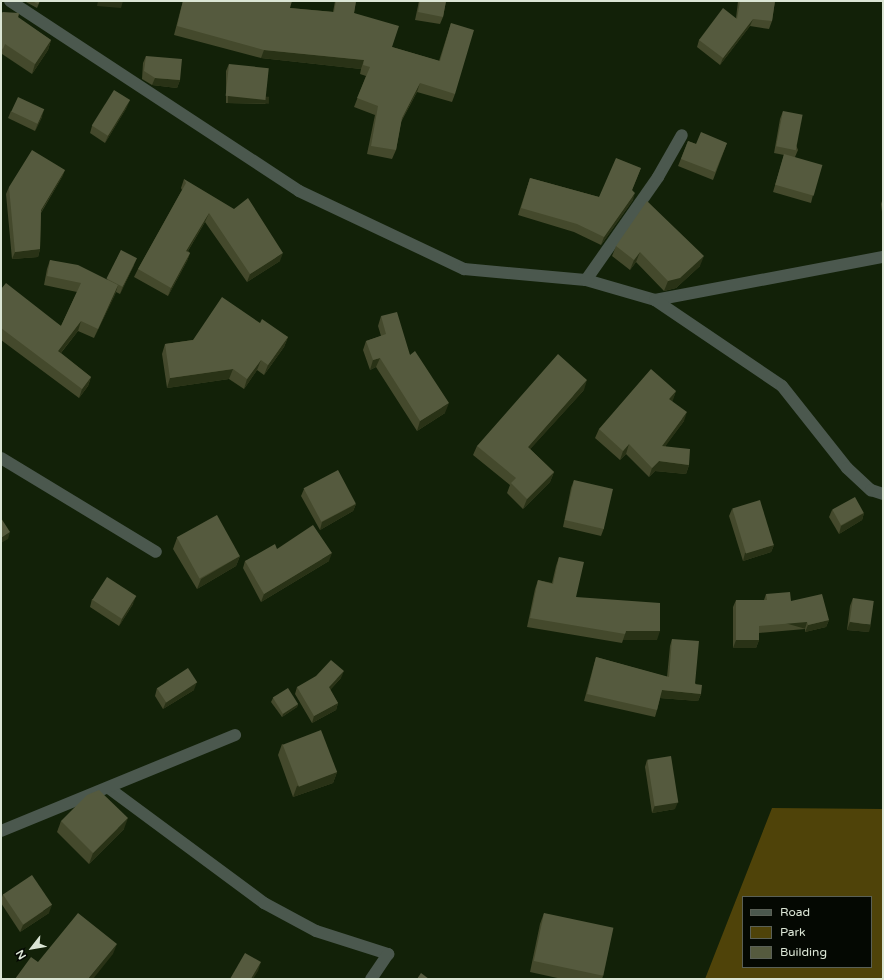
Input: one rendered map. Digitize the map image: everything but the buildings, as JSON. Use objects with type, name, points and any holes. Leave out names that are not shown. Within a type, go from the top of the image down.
[{"type":"street","points":[[10,1],[299,191],[464,268],[586,280],[656,300],[782,386],[847,468],[872,490],[883,494]]},
{"type":"street","points":[[586,280],[658,177],[682,135]]},
{"type":"street","points":[[656,300],[883,257]]},
{"type":"street","points":[[1,458],[156,552]]},
{"type":"street","points":[[1,831],[110,789],[235,735]]},
{"type":"street","points":[[110,789],[264,903],[316,931],[388,954],[371,979]]},
{"type":"green space","points":[[772,808],[883,809],[883,979],[705,979]]}]
